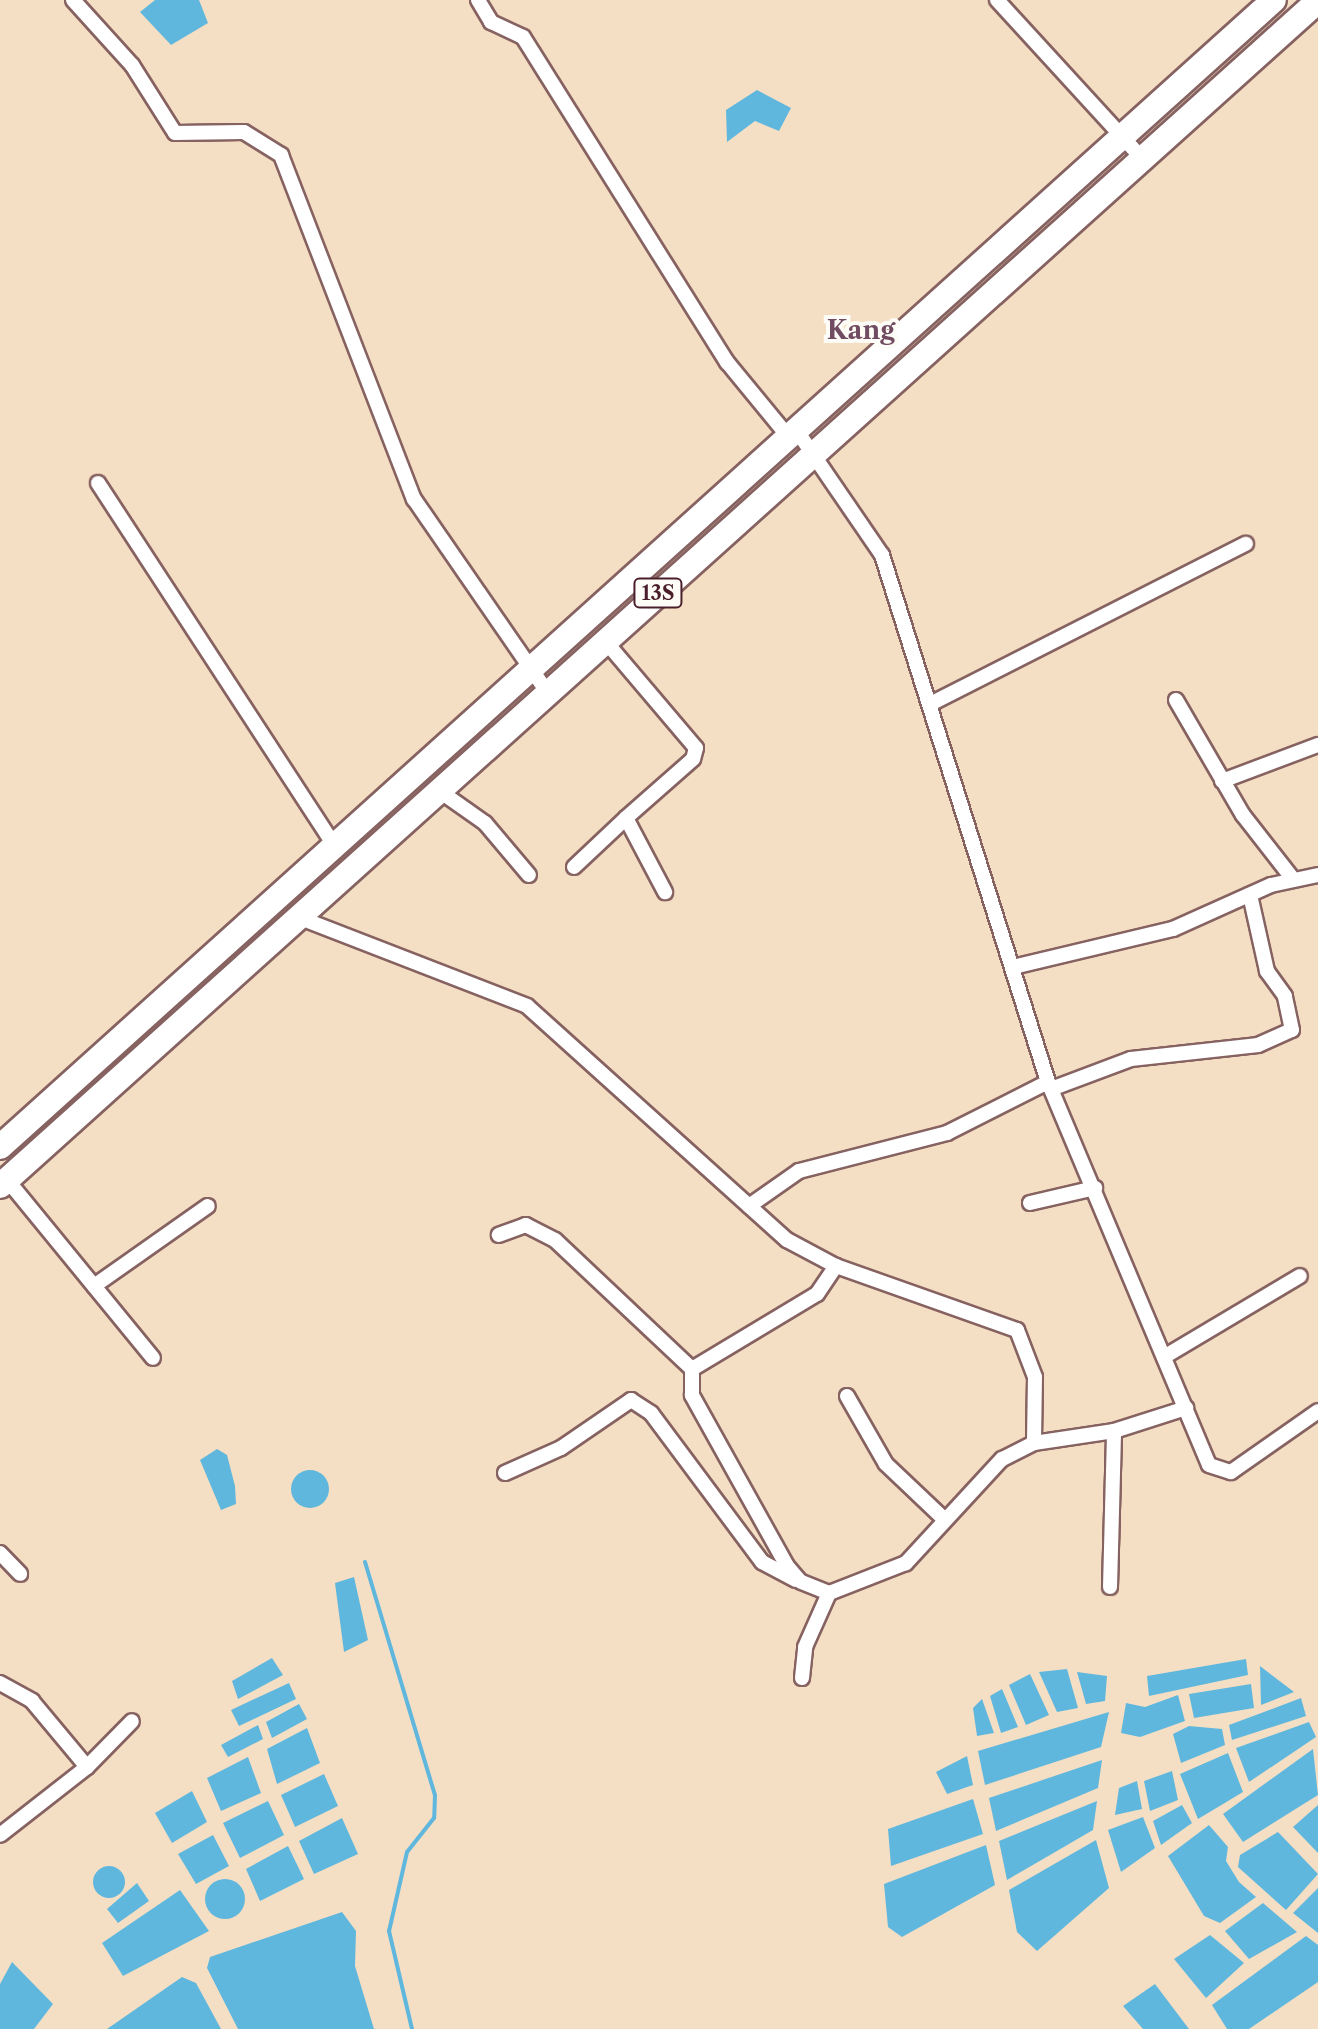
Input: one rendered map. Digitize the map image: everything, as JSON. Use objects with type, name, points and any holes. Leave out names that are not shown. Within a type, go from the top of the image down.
[{"type":"highway","name":"13S","points":[[0,1147],[533,671],[791,431],[1123,138],[1274,0]]},
{"type":"highway","name":"13S","points":[[2,1179],[303,919],[550,696],[813,450],[1318,1]]},
{"type":"street","points":[[73,0],[132,65],[175,133],[244,132],[281,155],[414,499],[550,696]]},
{"type":"street","points":[[478,0],[491,22],[523,37],[727,362],[791,431],[813,450],[882,555],[932,703],[1049,1086],[1186,1408],[1219,1473],[1318,1411]]},
{"type":"street","points":[[997,0],[1142,158]]},
{"type":"street","points":[[98,483],[335,847]]},
{"type":"street","points":[[932,703],[1246,544]]},
{"type":"street","points":[[574,867],[693,759],[696,748],[606,642]]},
{"type":"street","points":[[1176,700],[1222,781],[1293,879]]},
{"type":"street","points":[[1222,781],[1318,745]]},
{"type":"street","points":[[441,792],[485,823],[529,875]]},
{"type":"street","points":[[626,818],[665,892]]},
{"type":"street","points":[[1013,967],[1173,929],[1250,895],[1293,879],[1318,875]]},
{"type":"street","points":[[749,1206],[799,1171],[947,1133],[1049,1086],[1131,1059],[1258,1045],[1292,1030],[1285,996],[1267,971],[1250,895]]},
{"type":"street","points":[[303,919],[527,1006],[787,1240],[836,1266],[1017,1330],[1035,1377],[1034,1443]]},
{"type":"street","points":[[2,1179],[153,1358]]},
{"type":"street","points":[[1030,1203],[1095,1188]]},
{"type":"street","points":[[94,1286],[208,1206]]},
{"type":"street","points":[[499,1235],[526,1225],[555,1240],[692,1369],[692,1395],[800,1581]]},
{"type":"street","points":[[692,1369],[817,1294],[836,1266]]},
{"type":"street","points":[[1164,1357],[1300,1276]]},
{"type":"street","points":[[847,1396],[886,1464],[943,1518]]},
{"type":"street","points":[[505,1473],[561,1448],[631,1400],[651,1413],[762,1562],[829,1593],[906,1563],[943,1518],[1002,1459],[1034,1443],[1114,1431],[1186,1408]]},
{"type":"street","points":[[1110,1587],[1114,1431]]},
{"type":"street","points":[[0,1553],[20,1574]]},
{"type":"street","points":[[802,1678],[805,1647],[829,1593]]},
{"type":"street","points":[[0,1683],[32,1701],[87,1767]]},
{"type":"street","points":[[0,1835],[87,1767],[132,1721]]},
{"type":"water","points":[[155,0],[199,0],[208,23],[171,45],[140,12]]},
{"type":"water","points":[[757,90],[791,108],[779,131],[755,121],[727,142],[726,110]]},
{"type":"water","points":[[217,1449],[227,1455],[235,1486],[236,1504],[221,1510],[200,1460]]},
{"type":"water","points":[[310,1470],[323,1476],[329,1489],[323,1502],[310,1508],[297,1502],[291,1489],[297,1476]]},
{"type":"water","points":[[354,1577],[368,1640],[344,1652],[335,1583]]},
{"type":"water","points":[[272,1658],[283,1675],[238,1699],[232,1681]]},
{"type":"water","points":[[1246,1659],[1248,1675],[1149,1696],[1147,1676]]},
{"type":"water","points":[[1260,1666],[1294,1692],[1261,1705]]},
{"type":"water","points":[[1067,1669],[1078,1708],[1057,1712],[1039,1672]]},
{"type":"water","points":[[1077,1672],[1107,1676],[1105,1701],[1086,1704]]},
{"type":"water","points":[[1030,1674],[1049,1715],[1026,1725],[1009,1685]]},
{"type":"water","points":[[289,1683],[296,1699],[239,1726],[231,1710]]},
{"type":"water","points":[[1251,1684],[1254,1708],[1194,1718],[1189,1694]]},
{"type":"water","points":[[1002,1689],[1018,1727],[1001,1733],[990,1696]]},
{"type":"water","points":[[1178,1695],[1185,1721],[1140,1737],[1121,1733],[1126,1703],[1145,1707]]},
{"type":"water","points":[[1301,1698],[1306,1716],[1232,1740],[1229,1725]]},
{"type":"water","points":[[982,1699],[994,1733],[977,1736],[973,1708]]},
{"type":"water","points":[[299,1704],[307,1719],[272,1738],[266,1722]]},
{"type":"water","points":[[1109,1712],[1101,1747],[985,1785],[978,1751]]},
{"type":"water","points":[[1309,1722],[1316,1737],[1249,1782],[1236,1748]]},
{"type":"water","points":[[258,1725],[263,1739],[228,1757],[221,1745]]},
{"type":"water","points":[[1189,1726],[1222,1729],[1225,1745],[1181,1763],[1173,1734]]},
{"type":"water","points":[[307,1728],[320,1763],[277,1784],[267,1749]]},
{"type":"water","points":[[1313,1749],[1318,1795],[1243,1842],[1223,1814]]},
{"type":"water","points":[[1228,1753],[1243,1792],[1198,1819],[1180,1774]]},
{"type":"water","points":[[967,1756],[973,1785],[947,1794],[936,1772]]},
{"type":"water","points":[[248,1757],[261,1793],[221,1811],[207,1778]]},
{"type":"water","points":[[1102,1760],[1098,1788],[996,1831],[989,1798]]},
{"type":"water","points":[[1172,1771],[1178,1800],[1150,1811],[1144,1781]]},
{"type":"water","points":[[324,1774],[338,1806],[295,1827],[281,1795]]},
{"type":"water","points":[[1137,1781],[1142,1809],[1115,1815],[1119,1788]]},
{"type":"water","points":[[192,1791],[207,1822],[172,1843],[155,1813]]},
{"type":"water","points":[[973,1799],[983,1834],[891,1866],[888,1829]]},
{"type":"water","points":[[268,1801],[284,1835],[240,1858],[223,1823]]},
{"type":"water","points":[[1097,1801],[1093,1830],[1007,1880],[999,1841]]},
{"type":"water","points":[[1182,1805],[1192,1823],[1161,1845],[1153,1821]]},
{"type":"water","points":[[1318,1805],[1318,1853],[1293,1827]]},
{"type":"water","points":[[1143,1817],[1155,1848],[1121,1872],[1108,1830]]},
{"type":"water","points":[[342,1818],[358,1854],[314,1874],[299,1841]]},
{"type":"water","points":[[1209,1825],[1228,1847],[1226,1861],[1239,1882],[1256,1897],[1220,1923],[1204,1916],[1168,1856]]},
{"type":"water","points":[[1278,1832],[1318,1874],[1286,1910],[1238,1867],[1240,1855]]},
{"type":"water","points":[[213,1835],[229,1866],[196,1884],[178,1854]]},
{"type":"water","points":[[1096,1840],[1109,1888],[1037,1951],[1017,1932],[1009,1890]]},
{"type":"water","points":[[986,1845],[995,1885],[902,1937],[888,1927],[884,1884]]},
{"type":"water","points":[[288,1846],[304,1879],[260,1901],[246,1869]]},
{"type":"water","points":[[109,1866],[120,1871],[125,1882],[120,1893],[109,1898],[98,1893],[93,1882],[98,1871]]},
{"type":"water","points":[[225,1879],[239,1885],[245,1899],[239,1913],[225,1919],[211,1913],[205,1899],[211,1885]]},
{"type":"water","points":[[137,1883],[149,1901],[118,1923],[107,1909]]},
{"type":"water","points":[[1318,1888],[1318,1933],[1293,1913]]},
{"type":"water","points":[[180,1890],[209,1931],[123,1976],[102,1943]]},
{"type":"water","points":[[1263,1903],[1297,1932],[1249,1959],[1225,1931]]},
{"type":"water","points":[[342,1912],[356,1931],[355,1966],[374,2029],[238,2029],[207,1968],[210,1957]]},
{"type":"water","points":[[1210,1935],[1244,1963],[1206,1998],[1174,1959]]},
{"type":"water","points":[[1306,1936],[1318,1945],[1318,1982],[1249,2029],[1227,2029],[1212,2005]]},
{"type":"water","points":[[12,1962],[53,2004],[34,2029],[0,2029],[0,1984]]},
{"type":"water","points":[[182,1977],[196,1983],[221,2029],[107,2029]]},
{"type":"water","points":[[1155,1984],[1189,2029],[1143,2029],[1123,2006]]},
{"type":"waterway","points":[[365,1562],[435,1795],[434,1818],[407,1852],[389,1931],[412,2029]]},
{"type":"district","name":"Kang","points":[[861,331]]}]
